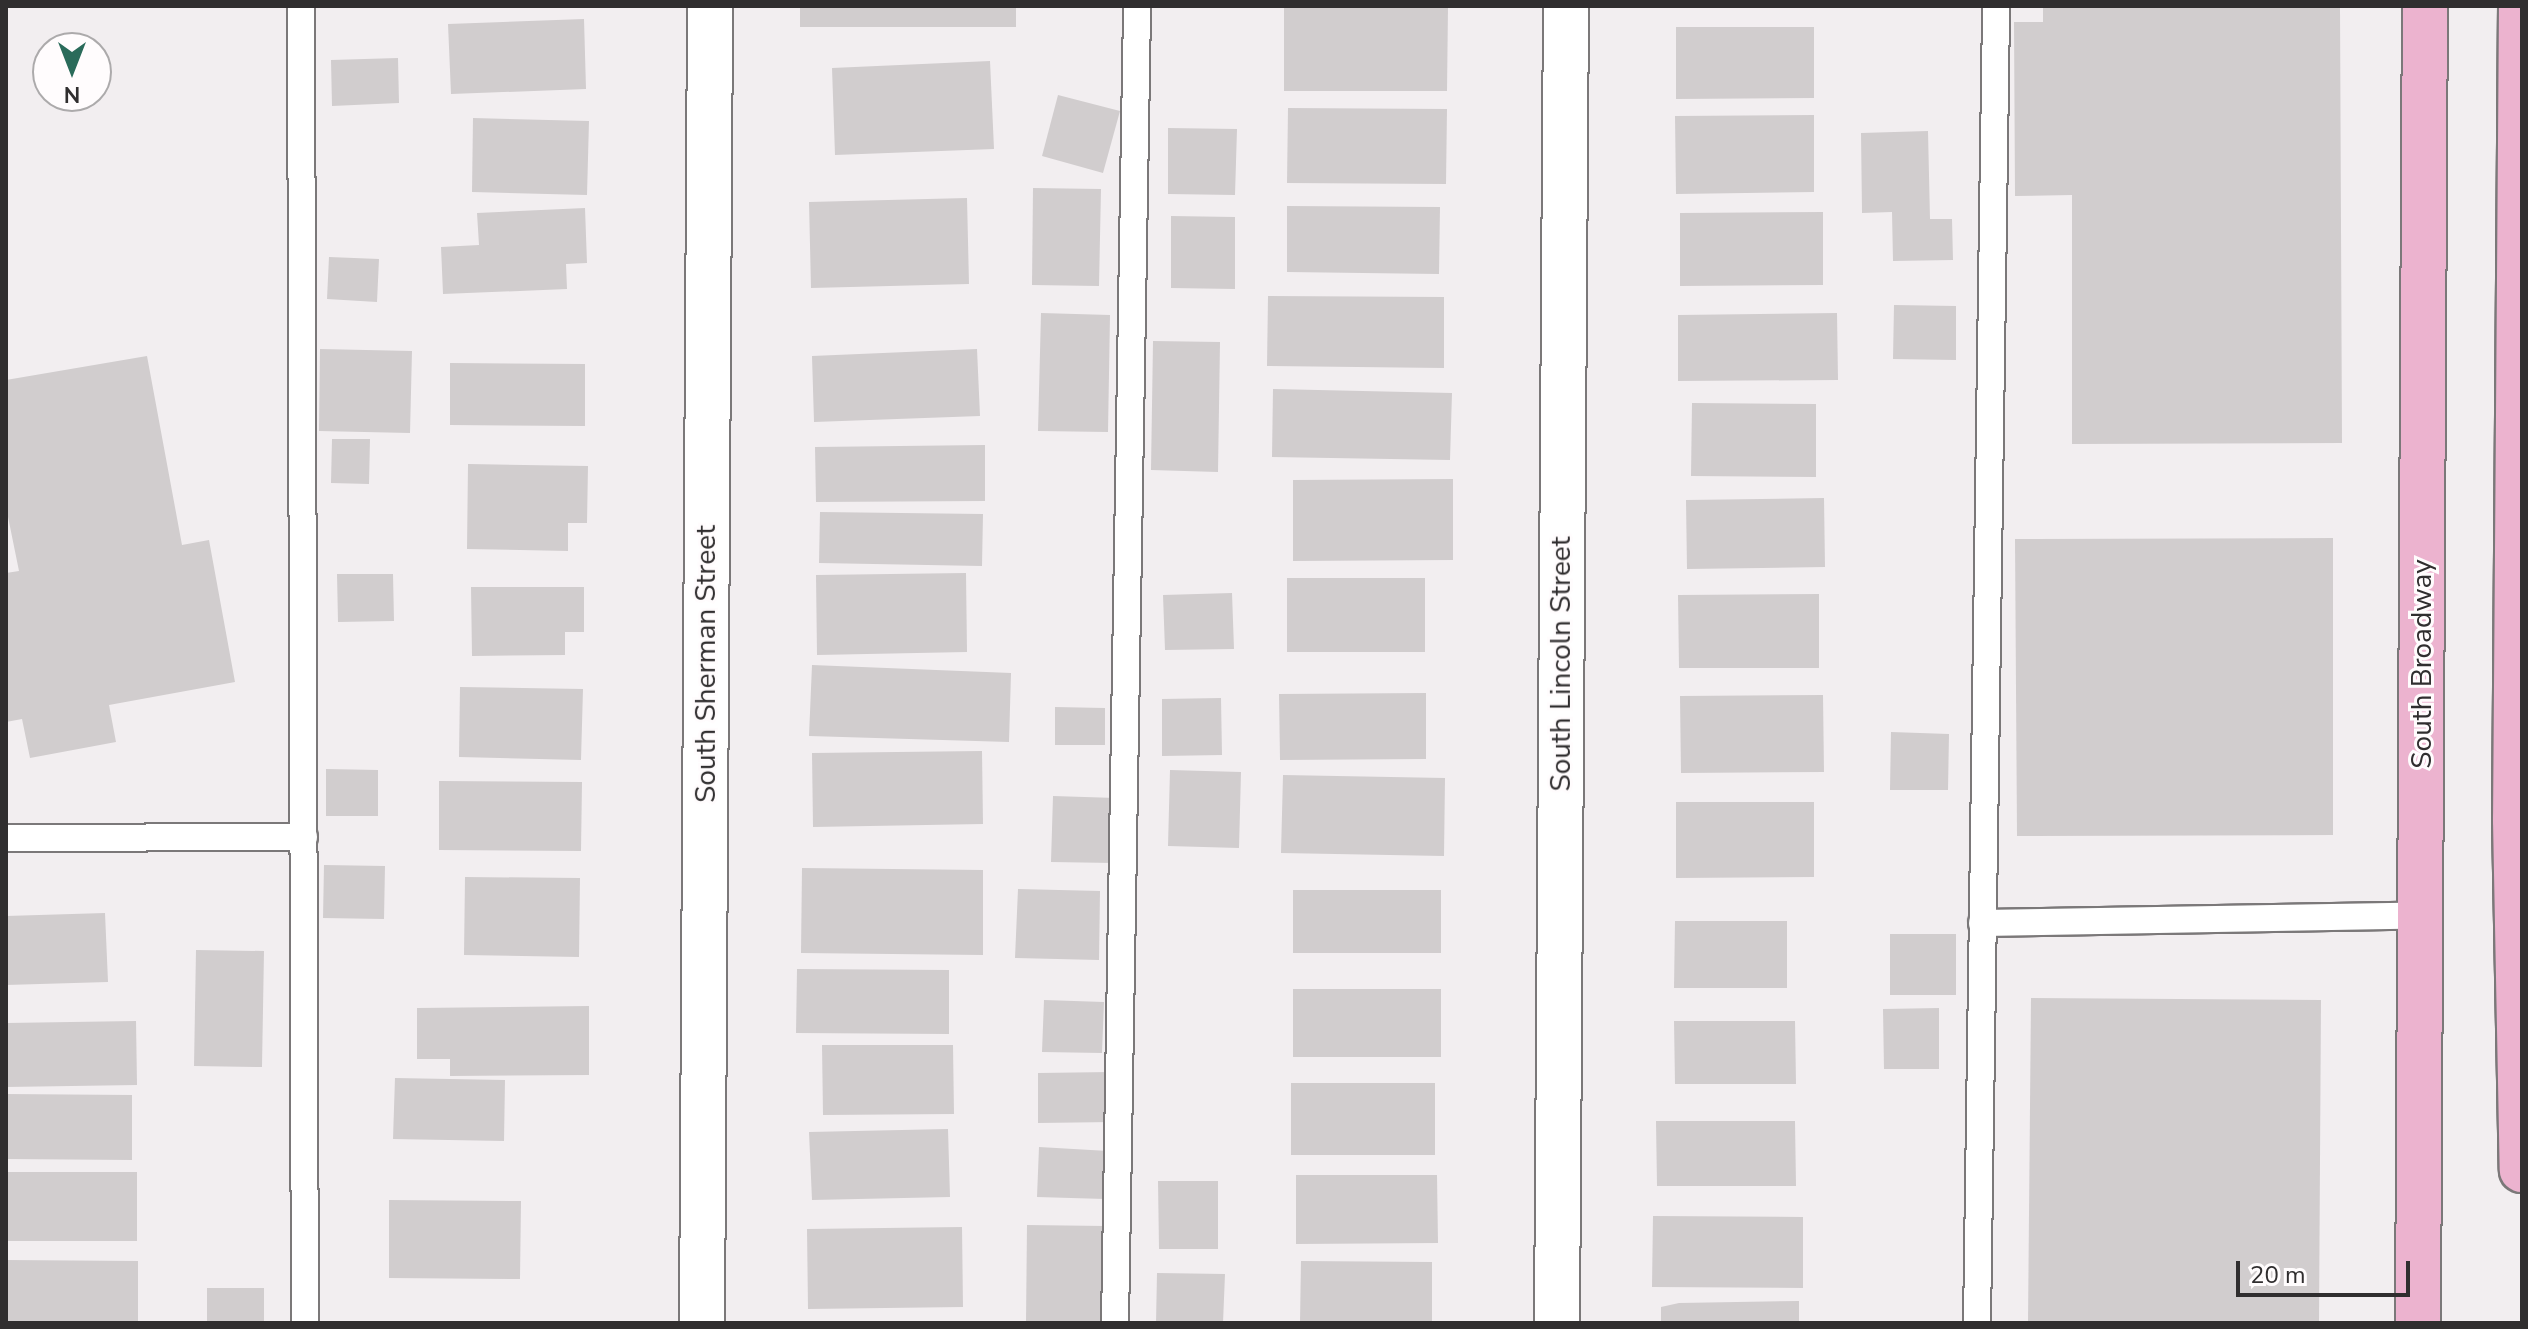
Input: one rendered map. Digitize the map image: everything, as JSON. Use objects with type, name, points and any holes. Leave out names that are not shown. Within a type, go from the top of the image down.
[{"type":"main road","name":"South Broadway","points":[[2418,1323],[2425,6]]},
{"type":"main road","points":[[2521,6],[2519,725],[2522,1170]]},
{"type":"street","name":"South Sherman Street","points":[[702,1323],[710,6]]},
{"type":"street","name":"South Lincoln Street","points":[[1557,1323],[1566,6]]},
{"type":"lane","points":[[301,6],[305,1323]]},
{"type":"lane","points":[[1115,1323],[1137,6]]},
{"type":"lane","points":[[1977,1323],[1996,6]]},
{"type":"lane","points":[[6,838],[304,837]]},
{"type":"lane","points":[[1982,923],[2420,915]]},
{"type":"building","points":[[800,6],[1016,6],[1016,27],[800,27]]},
{"type":"building","points":[[1284,6],[1448,7],[1447,91],[1284,91]]},
{"type":"building","points":[[2043,6],[2340,6],[2342,443],[2072,444],[2072,195],[2015,196],[2014,22],[2043,22]]},
{"type":"building","points":[[584,19],[586,89],[451,94],[448,24]]},
{"type":"building","points":[[1676,27],[1814,27],[1814,98],[1676,99]]},
{"type":"building","points":[[398,58],[399,103],[332,106],[331,60]]},
{"type":"building","points":[[990,61],[994,149],[835,155],[832,68]]},
{"type":"building","points":[[1058,95],[1120,111],[1103,173],[1042,156]]},
{"type":"building","points":[[1288,108],[1447,109],[1446,184],[1287,183]]},
{"type":"building","points":[[1814,115],[1814,192],[1676,194],[1675,116]]},
{"type":"building","points":[[473,118],[589,121],[587,195],[472,192]]},
{"type":"building","points":[[1168,128],[1237,129],[1235,195],[1168,194]]},
{"type":"building","points":[[1928,131],[1930,219],[1952,219],[1953,260],[1893,261],[1892,212],[1862,213],[1861,133]]},
{"type":"building","points":[[1033,188],[1101,189],[1099,286],[1032,285]]},
{"type":"building","points":[[967,198],[969,284],[811,288],[809,202]]},
{"type":"building","points":[[1287,206],[1440,207],[1439,274],[1287,272]]},
{"type":"building","points":[[585,208],[587,263],[566,264],[567,289],[443,294],[441,247],[479,245],[477,213]]},
{"type":"building","points":[[1823,212],[1823,285],[1680,286],[1680,213]]},
{"type":"building","points":[[1171,216],[1235,217],[1235,289],[1171,288]]},
{"type":"building","points":[[329,257],[379,259],[377,302],[327,299]]},
{"type":"building","points":[[1268,296],[1444,297],[1444,368],[1267,366]]},
{"type":"building","points":[[1894,305],[1956,306],[1956,360],[1893,359]]},
{"type":"building","points":[[1041,313],[1110,315],[1108,432],[1038,431]]},
{"type":"building","points":[[1837,313],[1838,380],[1678,381],[1678,315]]},
{"type":"building","points":[[1153,341],[1220,342],[1218,472],[1151,470]]},
{"type":"building","points":[[320,349],[412,351],[410,433],[319,431]]},
{"type":"building","points":[[977,349],[980,416],[814,422],[812,356]]},
{"type":"building","points":[[147,356],[182,545],[209,540],[235,682],[109,705],[116,742],[30,758],[22,719],[6,722],[6,573],[19,571],[6,507],[6,380]]},
{"type":"building","points":[[450,363],[585,364],[585,426],[450,425]]},
{"type":"building","points":[[1273,389],[1452,393],[1450,460],[1272,457]]},
{"type":"building","points":[[1692,403],[1816,404],[1816,477],[1691,476]]},
{"type":"building","points":[[332,439],[370,439],[369,484],[331,483]]},
{"type":"building","points":[[985,445],[985,501],[816,502],[815,447]]},
{"type":"building","points":[[468,464],[588,466],[587,523],[568,523],[568,551],[467,549]]},
{"type":"building","points":[[1453,479],[1453,560],[1293,561],[1293,480]]},
{"type":"building","points":[[1824,498],[1825,567],[1687,569],[1686,500]]},
{"type":"building","points":[[820,512],[983,514],[982,566],[819,563]]},
{"type":"building","points":[[2333,538],[2333,835],[2017,836],[2015,539]]},
{"type":"building","points":[[966,573],[967,652],[817,655],[816,575]]},
{"type":"building","points":[[337,574],[393,574],[394,621],[338,622]]},
{"type":"building","points":[[1287,578],[1425,578],[1425,652],[1287,652]]},
{"type":"building","points":[[471,587],[584,587],[584,632],[565,632],[565,655],[472,656]]},
{"type":"building","points":[[1232,593],[1234,649],[1165,650],[1163,595]]},
{"type":"building","points":[[1819,594],[1819,668],[1679,668],[1678,595]]},
{"type":"building","points":[[812,665],[1011,673],[1009,742],[809,736]]},
{"type":"building","points":[[460,687],[583,689],[581,760],[459,757]]},
{"type":"building","points":[[1426,693],[1426,759],[1280,760],[1279,694]]},
{"type":"building","points":[[1823,695],[1824,772],[1681,773],[1680,696]]},
{"type":"building","points":[[1221,698],[1222,755],[1162,756],[1162,699]]},
{"type":"building","points":[[1055,707],[1105,708],[1105,745],[1055,745]]},
{"type":"building","points":[[1891,732],[1949,734],[1948,790],[1890,790]]},
{"type":"building","points":[[982,751],[983,824],[813,827],[812,753]]},
{"type":"building","points":[[326,769],[378,770],[378,816],[326,816]]},
{"type":"building","points":[[1170,770],[1241,772],[1239,848],[1168,846]]},
{"type":"building","points":[[1283,775],[1445,778],[1444,856],[1281,853]]},
{"type":"building","points":[[439,781],[582,782],[581,851],[439,850]]},
{"type":"building","points":[[1053,796],[1116,798],[1114,863],[1051,862]]},
{"type":"building","points":[[1676,802],[1814,802],[1814,877],[1676,878]]},
{"type":"building","points":[[324,865],[385,866],[384,919],[323,918]]},
{"type":"building","points":[[802,868],[983,870],[983,955],[801,953]]},
{"type":"building","points":[[465,877],[580,878],[579,957],[464,955]]},
{"type":"building","points":[[1018,889],[1100,891],[1099,960],[1015,958]]},
{"type":"building","points":[[1293,890],[1441,890],[1441,953],[1293,953]]},
{"type":"building","points":[[105,913],[108,982],[6,985],[6,916]]},
{"type":"building","points":[[1675,921],[1787,921],[1787,988],[1674,988]]},
{"type":"building","points":[[1890,934],[1956,934],[1956,995],[1890,995]]},
{"type":"building","points":[[196,950],[264,951],[262,1067],[194,1066]]},
{"type":"building","points":[[797,969],[949,970],[949,1034],[796,1033]]},
{"type":"building","points":[[1293,989],[1441,989],[1441,1057],[1293,1057]]},
{"type":"building","points":[[2031,998],[2321,1000],[2319,1323],[2028,1323]]},
{"type":"building","points":[[1044,1000],[1104,1002],[1102,1053],[1042,1052]]},
{"type":"building","points":[[589,1006],[589,1075],[450,1076],[450,1059],[417,1059],[417,1008]]},
{"type":"building","points":[[1939,1008],[1939,1069],[1884,1069],[1883,1009]]},
{"type":"building","points":[[136,1021],[137,1085],[6,1087],[6,1023]]},
{"type":"building","points":[[1674,1021],[1795,1021],[1796,1084],[1675,1084]]},
{"type":"building","points":[[822,1045],[953,1045],[954,1114],[823,1115]]},
{"type":"building","points":[[1111,1072],[1113,1122],[1038,1123],[1038,1073]]},
{"type":"building","points":[[395,1078],[505,1080],[504,1141],[393,1139]]},
{"type":"building","points":[[1291,1083],[1435,1083],[1435,1155],[1291,1155]]},
{"type":"building","points":[[6,1094],[132,1095],[132,1160],[6,1159]]},
{"type":"building","points":[[1656,1121],[1795,1121],[1796,1186],[1657,1186]]},
{"type":"building","points":[[948,1129],[950,1197],[812,1200],[809,1132]]},
{"type":"building","points":[[1039,1147],[1108,1151],[1105,1199],[1037,1197]]},
{"type":"building","points":[[6,1172],[137,1172],[137,1241],[6,1241]]},
{"type":"building","points":[[1296,1175],[1437,1175],[1438,1243],[1296,1244]]},
{"type":"building","points":[[1158,1181],[1218,1181],[1218,1249],[1159,1249]]},
{"type":"building","points":[[389,1200],[521,1201],[520,1279],[389,1278]]},
{"type":"building","points":[[1653,1216],[1803,1217],[1803,1288],[1652,1287]]},
{"type":"building","points":[[1027,1225],[1105,1226],[1104,1322],[1026,1321]]},
{"type":"building","points":[[962,1227],[963,1307],[808,1309],[807,1229]]},
{"type":"building","points":[[6,1260],[138,1261],[138,1323],[6,1323]]},
{"type":"building","points":[[1301,1261],[1432,1262],[1432,1323],[1300,1323]]},
{"type":"building","points":[[1157,1273],[1225,1274],[1223,1323],[1156,1323]]},
{"type":"building","points":[[207,1288],[264,1288],[264,1323],[207,1323]]},
{"type":"building","points":[[1799,1301],[1799,1323],[1661,1323],[1661,1307],[1679,1303]]}]
